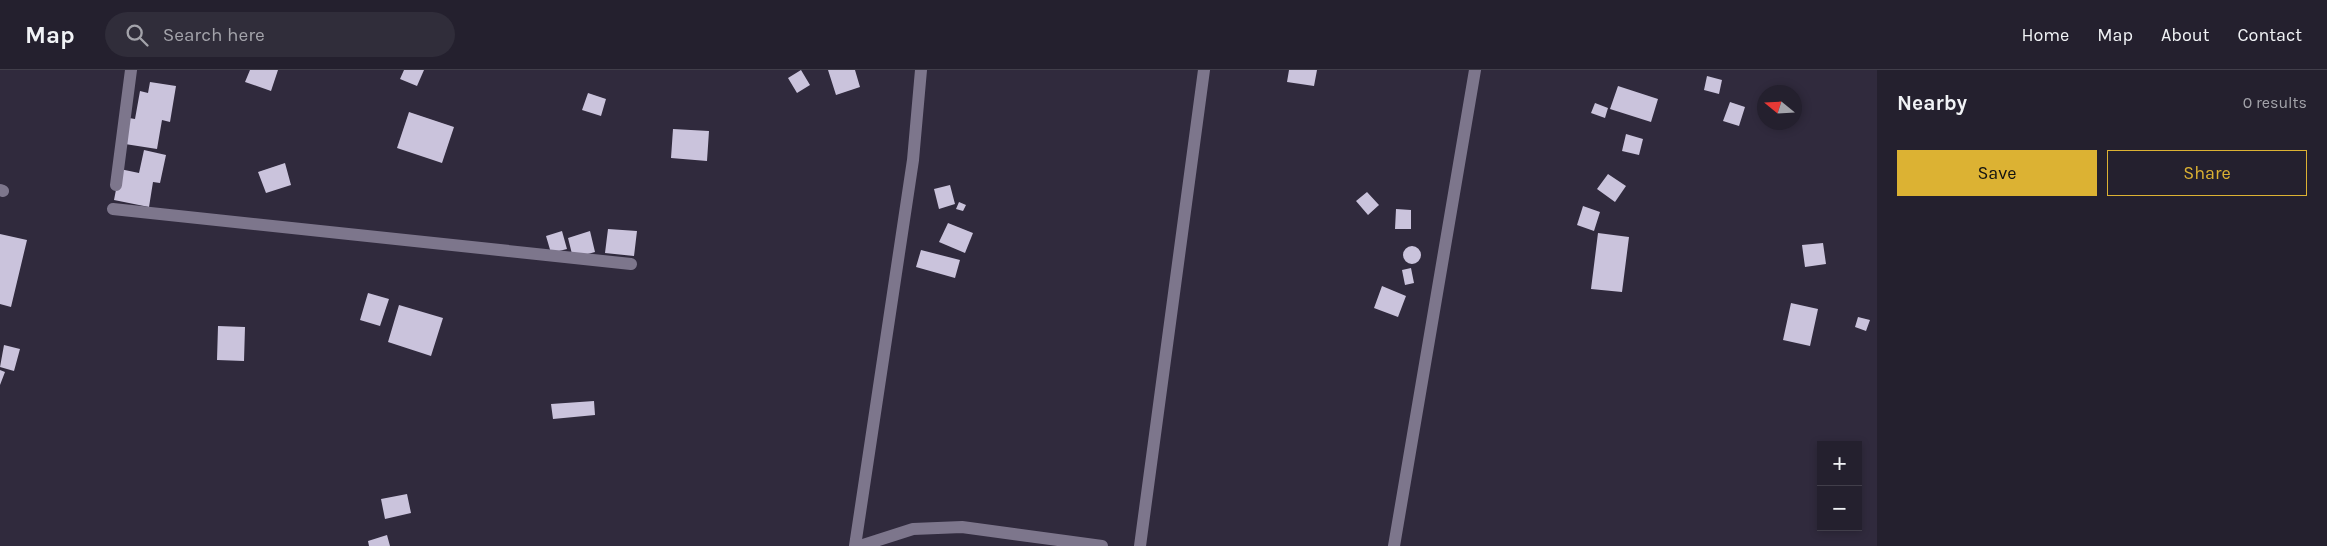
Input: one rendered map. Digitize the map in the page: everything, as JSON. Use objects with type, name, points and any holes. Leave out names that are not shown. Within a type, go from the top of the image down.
[{"type":"street","points":[[116,185],[131,70]]},
{"type":"street","points":[[855,546],[913,160],[922,70]]},
{"type":"street","points":[[1140,546],[1204,70]]},
{"type":"street","points":[[1394,546],[1475,70]]},
{"type":"street","points":[[113,209],[631,264]]},
{"type":"street","points":[[860,546],[912,529],[962,527],[1102,546]]},
{"type":"building","points":[[250,70],[278,70],[271,91],[245,82]]},
{"type":"building","points":[[404,70],[424,70],[417,86],[400,79]]},
{"type":"building","points":[[801,70],[810,85],[797,93],[788,78]]},
{"type":"building","points":[[828,70],[855,70],[860,87],[836,95]]},
{"type":"building","points":[[1289,70],[1317,70],[1314,86],[1287,82]]},
{"type":"building","points":[[1707,76],[1722,80],[1719,94],[1704,90]]},
{"type":"building","points":[[150,82],[176,86],[170,122],[162,120],[157,149],[125,144],[129,118],[135,119],[140,91],[148,93]]},
{"type":"building","points":[[1618,86],[1658,99],[1651,122],[1610,109]]},
{"type":"building","points":[[588,93],[606,99],[601,116],[582,110]]},
{"type":"building","points":[[1730,102],[1745,107],[1739,126],[1723,121]]},
{"type":"building","points":[[1595,103],[1608,108],[1605,118],[1591,113]]},
{"type":"building","points":[[409,112],[454,127],[442,163],[397,148]]},
{"type":"building","points":[[673,129],[709,131],[707,161],[671,158]]},
{"type":"building","points":[[1626,134],[1643,139],[1639,155],[1622,151]]},
{"type":"building","points":[[144,150],[166,155],[160,183],[153,182],[149,207],[114,200],[120,169],[139,173]]},
{"type":"building","points":[[285,163],[291,185],[266,193],[258,172]]},
{"type":"building","points":[[1608,174],[1626,186],[1615,202],[1597,189]]},
{"type":"building","points":[[950,185],[955,204],[939,209],[934,189]]},
{"type":"building","points":[[1367,192],[1379,205],[1368,215],[1356,201]]},
{"type":"building","points":[[959,202],[966,205],[963,211],[956,209]]},
{"type":"building","points":[[1583,206],[1600,212],[1594,231],[1577,225]]},
{"type":"building","points":[[1396,209],[1411,210],[1411,229],[1395,229]]},
{"type":"building","points":[[948,223],[973,233],[965,253],[939,242]]},
{"type":"building","points":[[608,229],[637,231],[634,256],[605,253]]},
{"type":"building","points":[[562,231],[567,249],[551,253],[546,236]]},
{"type":"building","points":[[590,231],[595,252],[573,258],[568,238]]},
{"type":"building","points":[[1598,233],[1629,237],[1622,292],[1591,289]]},
{"type":"building","points":[[0,234],[27,240],[11,307],[0,304]]},
{"type":"building","points":[[1823,243],[1826,264],[1805,267],[1802,245]]},
{"type":"building","points":[[1408,246],[1416,246],[1421,251],[1419,262],[1408,264],[1403,259],[1403,251]]},
{"type":"building","points":[[921,250],[960,260],[955,278],[916,267]]},
{"type":"building","points":[[1411,268],[1414,283],[1405,285],[1402,270]]},
{"type":"building","points":[[1382,286],[1406,296],[1398,317],[1374,308]]},
{"type":"building","points":[[368,293],[389,299],[380,326],[360,320]]},
{"type":"building","points":[[1791,303],[1818,309],[1810,346],[1783,340]]},
{"type":"building","points":[[399,305],[443,318],[431,356],[388,342]]},
{"type":"building","points":[[1858,317],[1870,320],[1866,331],[1855,327]]},
{"type":"building","points":[[218,326],[245,327],[244,361],[217,360]]},
{"type":"building","points":[[4,345],[20,349],[14,371],[0,367]]},
{"type":"building","points":[[0,370],[5,372],[0,385]]},
{"type":"building","points":[[594,401],[595,415],[553,419],[551,404]]},
{"type":"building","points":[[407,494],[411,513],[385,519],[381,499]]},
{"type":"building","points":[[387,535],[390,546],[369,546],[368,541]]}]
